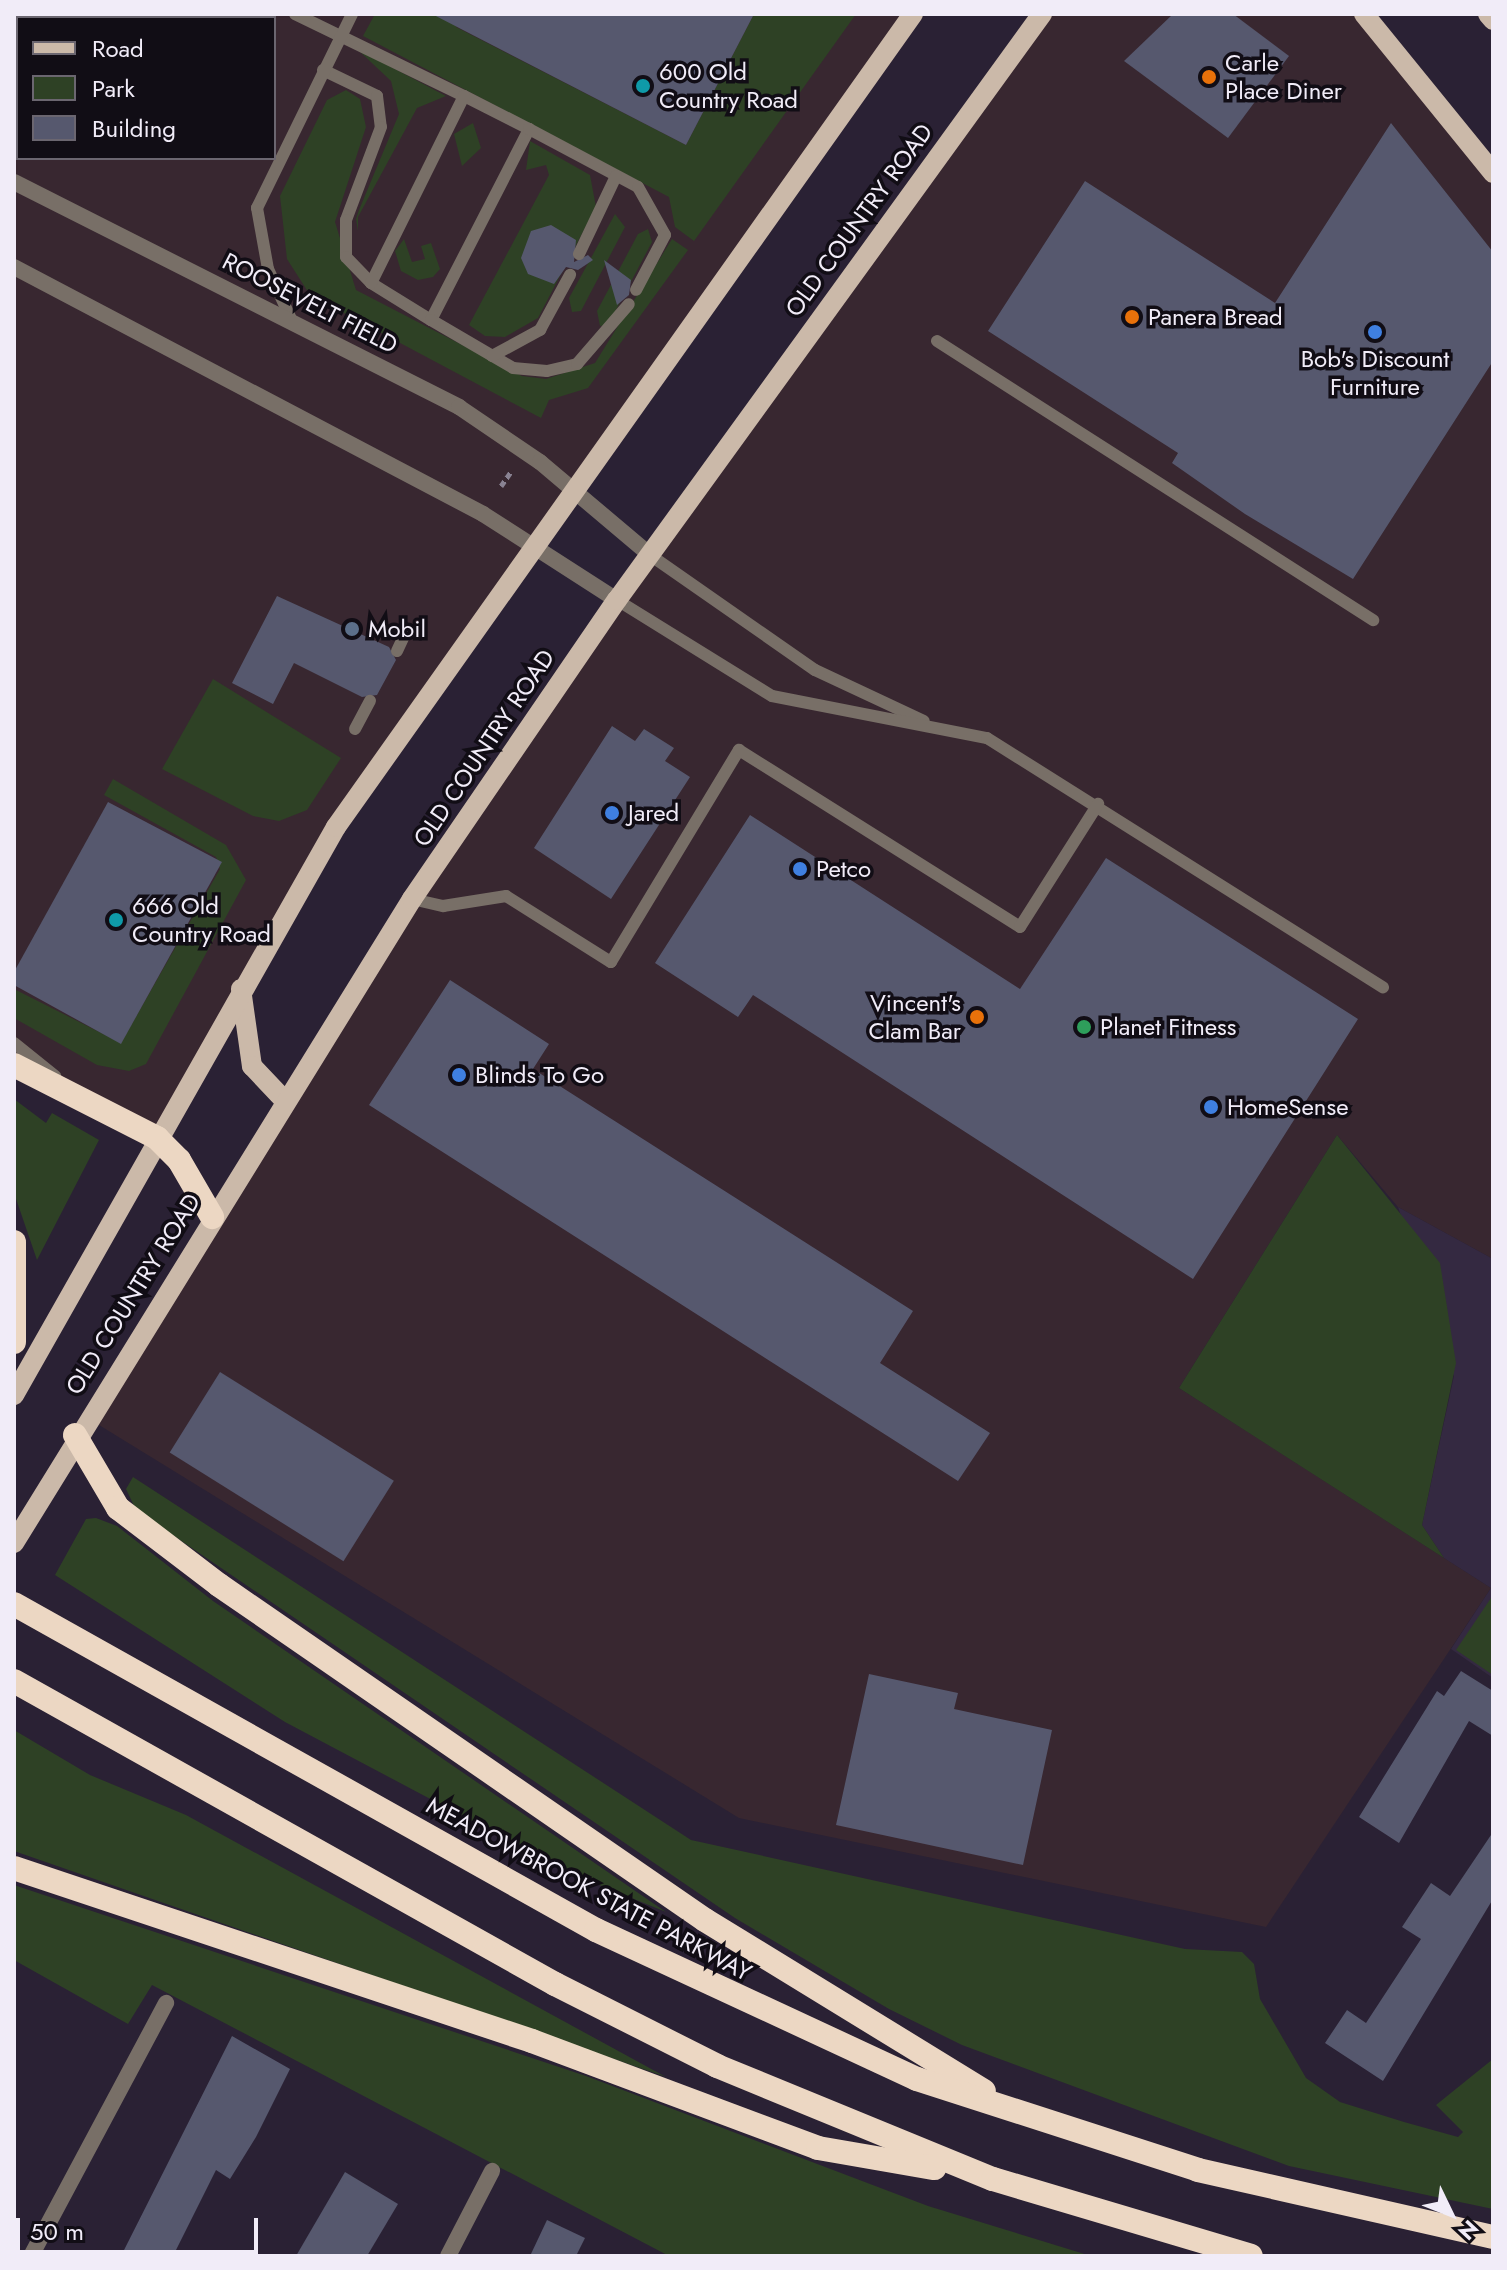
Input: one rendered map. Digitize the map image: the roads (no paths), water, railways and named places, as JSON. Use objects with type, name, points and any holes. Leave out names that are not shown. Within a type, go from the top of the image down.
[{"type":"highway","points":[[14,1065],[67,1086],[157,1138],[179,1160],[212,1217]]},
{"type":"highway","points":[[14,1242],[14,1342]]},
{"type":"highway","points":[[75,1435],[118,1508],[219,1585],[759,1956],[1029,2118]]},
{"type":"highway","name":"MEADOWBROOK STATE PARKWAY","points":[[14,1604],[648,1957],[917,2079],[1029,2118],[1254,2185],[1493,2237]]},
{"type":"highway","points":[[14,1681],[610,2014],[827,2114],[993,2179],[1251,2256]]},
{"type":"highway","points":[[14,1868],[532,2041],[818,2148],[993,2179]]},
{"type":"main road","name":"OLD COUNTRY ROAD","points":[[14,1395],[241,989],[336,827],[533,544],[913,14]]},
{"type":"main road","name":"OLD COUNTRY ROAD","points":[[14,1543],[75,1435],[412,899],[617,600],[1037,20],[1050,14]]},
{"type":"main road","points":[[1364,14],[1493,173]]},
{"type":"main road","points":[[1488,14],[1493,20]]},
{"type":"main road","points":[[241,989],[252,1066],[284,1100]]},
{"type":"street","name":"ROOSEVELT FIELD","points":[[14,182],[291,319],[459,407],[573,488],[650,555]]},
{"type":"street","points":[[14,267],[533,544],[617,600]]},
{"type":"street","points":[[31,2256],[166,2003]]},
{"type":"street","points":[[448,2256],[492,2171]]},
{"type":"lane","points":[[295,14],[464,96],[638,187],[665,235],[636,290]]},
{"type":"lane","points":[[291,319],[264,256],[257,208],[352,14]]},
{"type":"lane","points":[[323,70],[377,96],[381,127],[346,220],[346,257],[371,283],[513,368],[577,364],[629,304]]},
{"type":"lane","points":[[371,283],[464,96]]},
{"type":"lane","points":[[431,320],[529,129]]},
{"type":"lane","points":[[579,254],[616,176]]},
{"type":"lane","points":[[492,356],[540,330],[570,275]]},
{"type":"lane","points":[[937,341],[1373,620]]},
{"type":"lane","points":[[650,555],[815,670],[938,727]]},
{"type":"lane","points":[[617,600],[772,696],[987,738],[1098,804],[1383,987]]},
{"type":"lane","points":[[397,651],[406,632]]},
{"type":"lane","points":[[355,729],[370,701]]},
{"type":"lane","points":[[412,899],[443,906],[506,896],[611,962],[739,750],[1020,927],[1098,804]]},
{"type":"lane","points":[[14,1043],[67,1086]]},
{"type":"place","name":"Carle Place Diner","points":[[1209,77]]},
{"type":"place","name":"600 Old Country Road","points":[[643,86]]},
{"type":"place","name":"Panera Bread","points":[[1132,317]]},
{"type":"place","name":"Bob's Discount Furniture","points":[[1375,332]]},
{"type":"place","name":"Mobil","points":[[352,629]]},
{"type":"place","name":"Jared","points":[[612,813]]},
{"type":"place","name":"Petco","points":[[800,869]]},
{"type":"place","name":"666 Old Country Road","points":[[116,920]]},
{"type":"place","name":"Vincent's Clam Bar","points":[[977,1017]]},
{"type":"place","name":"Planet Fitness","points":[[1084,1027]]},
{"type":"place","name":"Blinds To Go","points":[[459,1075]]},
{"type":"place","name":"HomeSense","points":[[1211,1107]]}]
